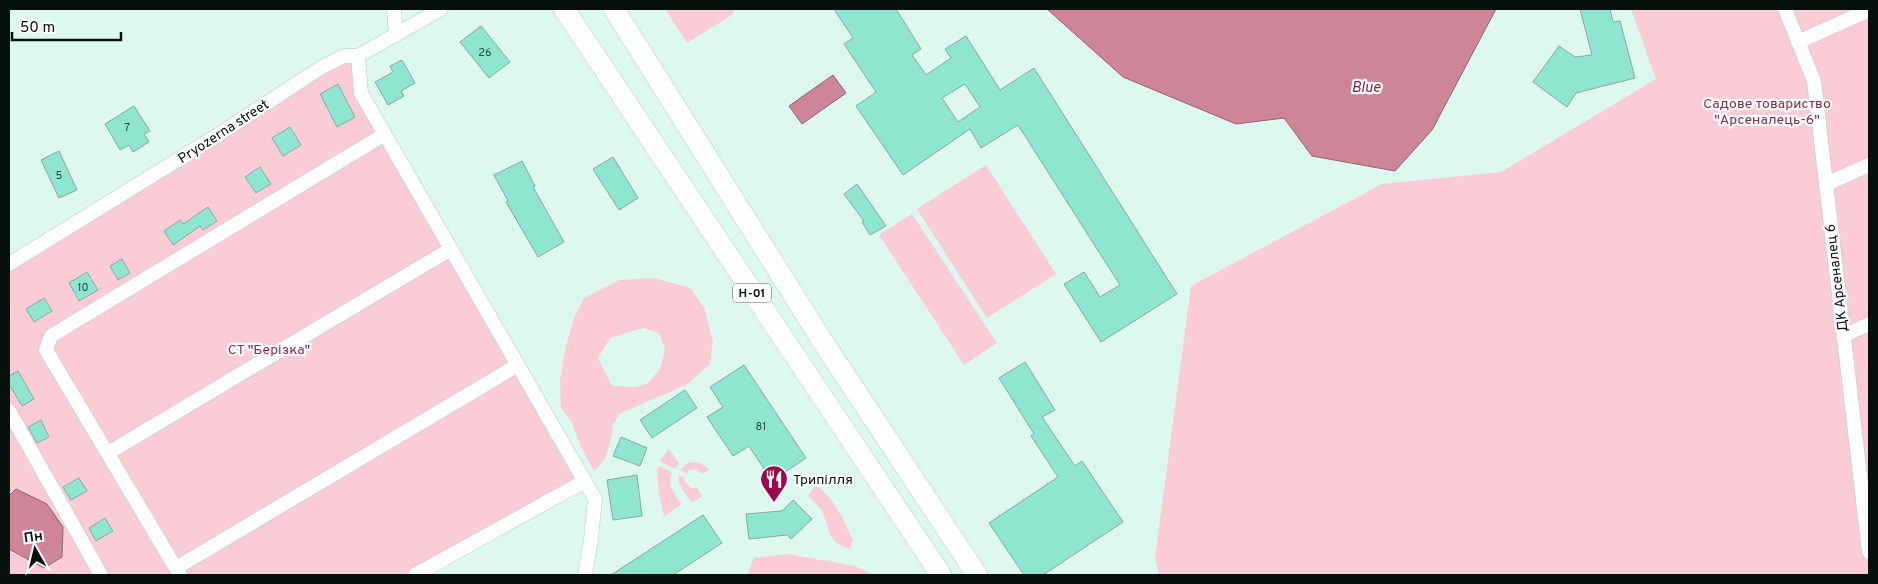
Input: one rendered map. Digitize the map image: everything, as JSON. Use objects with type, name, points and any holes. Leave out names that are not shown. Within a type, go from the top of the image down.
[{"type":"main road","name":"Н-01","points":[[564,9],[941,575]]},
{"type":"main road","name":"Н-01","points":[[614,9],[823,342],[977,575]]},
{"type":"street","points":[[394,9],[396,36]]},
{"type":"street","name":"Pryozerna street","points":[[9,264],[210,140],[322,67],[344,56],[358,56],[441,9]]},
{"type":"street","name":"ДК Арсеналец 6","points":[[1786,9],[1814,81],[1843,336],[1865,490],[1869,552]]},
{"type":"street","points":[[1798,42],[1869,10]]},
{"type":"street","points":[[358,56],[361,93],[595,498],[585,575]]},
{"type":"street","points":[[385,134],[51,336],[46,350],[178,572],[518,365]]},
{"type":"street","points":[[1826,184],[1869,165]]},
{"type":"street","points":[[108,453],[451,249]]},
{"type":"street","points":[[1843,336],[1869,324]]},
{"type":"street","points":[[9,411],[101,575]]},
{"type":"street","points":[[415,575],[585,480]]},
{"type":"green space","points":[[665,9],[734,9],[732,15],[687,43]]},
{"type":"green space","name":"Садове товариство \"Арсеналець-6\"","points":[[1631,9],[1869,9],[1869,575],[1159,575],[1155,558],[1191,286],[1382,184],[1501,172],[1656,79]]},
{"type":"green space","name":"СТ \"Берізка\"","points":[[358,56],[361,93],[585,481],[420,575],[9,575],[9,264],[322,67]]},
{"type":"green space","points":[[986,165],[1056,274],[987,318],[917,209]]},
{"type":"green space","points":[[912,214],[997,343],[964,365],[879,235]]},
{"type":"green space","points":[[654,278],[690,288],[704,307],[713,341],[710,364],[688,384],[621,413],[613,424],[605,459],[594,471],[583,451],[572,423],[561,407],[560,380],[566,346],[574,318],[584,298],[619,280]],"holes":[[[643,328],[659,333],[665,349],[660,369],[648,383],[635,387],[612,386],[598,358],[610,338]]]},
{"type":"green space","points":[[669,449],[679,463],[675,469],[660,461]]},
{"type":"green space","points":[[698,462],[709,470],[702,474],[697,469],[689,470],[687,473],[680,470],[687,463]]},
{"type":"green space","points":[[659,466],[672,472],[670,481],[672,489],[682,504],[664,517],[657,477]]},
{"type":"green space","points":[[678,475],[684,477],[685,482],[691,488],[697,488],[702,496],[692,503],[679,484]]},
{"type":"green space","points":[[816,485],[833,503],[842,517],[853,540],[850,549],[841,546],[832,538],[825,517],[808,495]]},
{"type":"green space","points":[[787,554],[855,566],[874,575],[747,575],[754,558]]},
{"type":"water","name":"Blue","points":[[1047,9],[1496,9],[1432,130],[1395,171],[1312,156],[1284,118],[1236,124],[1123,77]]},
{"type":"water","points":[[833,75],[846,93],[802,124],[789,106]]},
{"type":"water","points":[[16,489],[47,504],[63,527],[62,557],[44,568],[9,549],[9,496]]},
{"type":"building","points":[[834,9],[896,9],[921,49],[912,55],[926,75],[951,58],[945,49],[966,36],[1000,90],[1034,68],[1177,294],[1101,342],[1064,284],[1084,272],[1100,297],[1120,285],[1018,125],[981,148],[970,129],[903,175],[856,106],[876,92],[844,44],[853,38]],"holes":[[[965,84],[980,107],[958,122],[942,98]]]},
{"type":"building","points":[[1580,9],[1610,9],[1613,22],[1620,21],[1635,78],[1576,93],[1567,107],[1533,82],[1559,46],[1575,57],[1592,55]]},
{"type":"building","points":[[481,26],[510,62],[489,78],[460,42]]},
{"type":"building","points":[[402,60],[415,83],[401,91],[404,96],[388,105],[375,82],[393,72],[390,66]]},
{"type":"building","points":[[338,84],[355,117],[337,127],[320,94]]},
{"type":"building","points":[[134,106],[150,131],[144,134],[149,142],[133,152],[129,145],[120,150],[105,124]]},
{"type":"building","points":[[290,127],[301,145],[283,156],[272,138]]},
{"type":"building","points":[[59,151],[77,190],[59,198],[41,160]]},
{"type":"building","points":[[613,157],[638,198],[619,210],[593,169]]},
{"type":"building","points":[[522,161],[535,186],[533,187],[564,242],[538,257],[506,202],[508,201],[494,175]]},
{"type":"building","points":[[260,167],[271,184],[256,193],[245,177]]},
{"type":"building","points":[[857,184],[886,226],[870,235],[862,222],[864,221],[844,194]]},
{"type":"building","points":[[208,207],[217,221],[203,230],[200,226],[173,245],[164,231],[180,220],[183,224]]},
{"type":"building","points":[[122,259],[130,273],[118,280],[110,266]]},
{"type":"building","points":[[87,272],[98,290],[79,301],[69,283]]},
{"type":"building","points":[[44,298],[52,311],[34,322],[26,309]]},
{"type":"building","points":[[1025,362],[1055,410],[1042,417],[1075,466],[1082,461],[1123,522],[1043,575],[1024,575],[989,523],[1058,477],[1031,436],[1034,434],[999,378]]},
{"type":"building","points":[[744,365],[806,458],[772,481],[749,446],[733,456],[707,417],[723,407],[710,387]]},
{"type":"building","points":[[18,371],[34,399],[22,406],[9,384],[9,376]]},
{"type":"building","points":[[685,390],[697,408],[652,438],[640,420]]},
{"type":"building","points":[[41,420],[49,437],[37,443],[28,427]]},
{"type":"building","points":[[621,437],[647,448],[640,466],[613,456]]},
{"type":"building","points":[[637,475],[642,516],[613,520],[607,480]]},
{"type":"building","points":[[79,478],[87,491],[71,500],[63,487]]},
{"type":"building","points":[[793,500],[812,519],[791,539],[787,535],[749,539],[746,514],[782,511]]},
{"type":"building","points":[[703,515],[722,543],[673,575],[611,575]]},
{"type":"building","points":[[105,518],[113,531],[96,541],[89,528]]},
{"type":"place","name":"Трипілля","points":[[774,503]]}]
